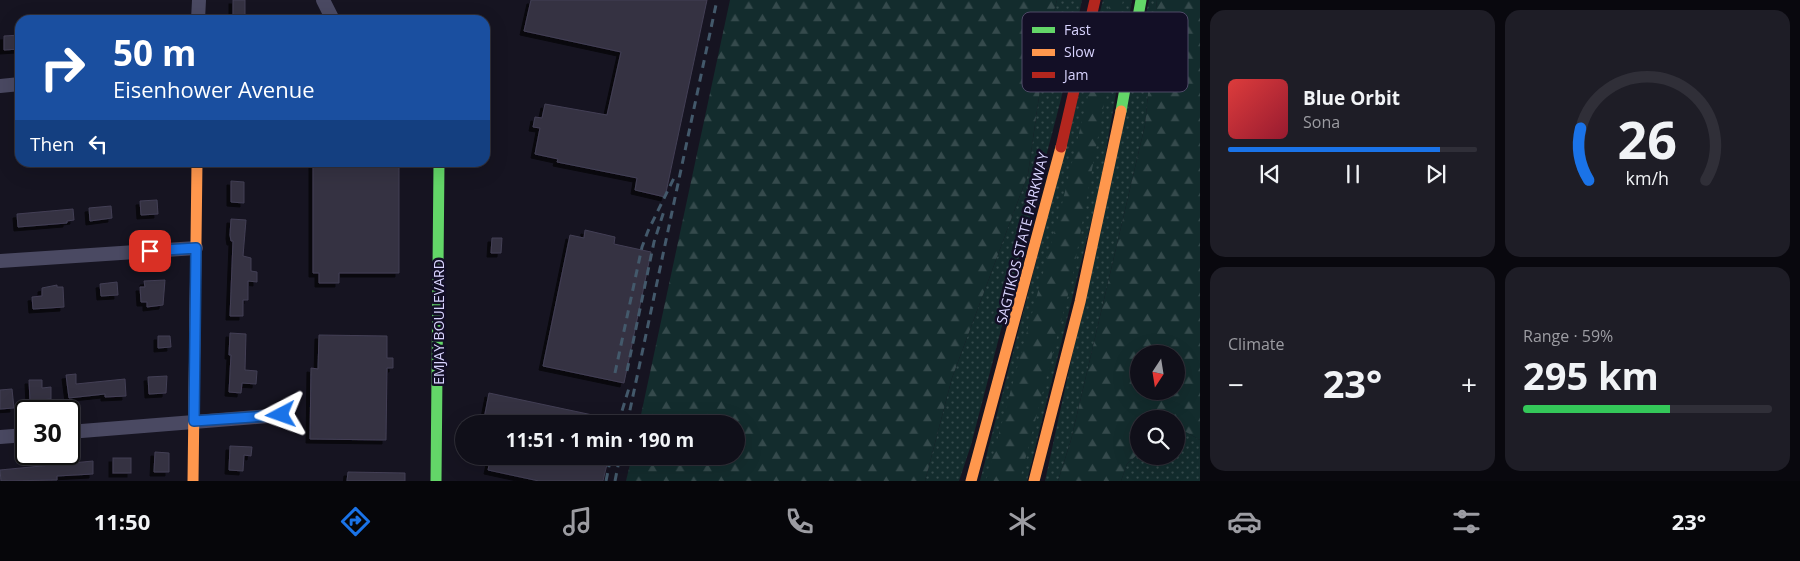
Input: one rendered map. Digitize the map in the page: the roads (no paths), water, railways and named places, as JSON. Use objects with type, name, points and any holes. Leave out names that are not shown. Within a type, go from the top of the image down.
[{"type":"main road","name":"SAGTIKOS STATE PARKWAY","points":[[971,481],[1013,334],[1073,92]]},
{"type":"main road","points":[[1034,481],[1067,357],[1111,168],[1125,92]]},
{"type":"main road","points":[[193,481],[197,167]]},
{"type":"main road","name":"EMJAY BOULEVARD","points":[[436,481],[439,167]]},
{"type":"street","points":[[198,15],[199,0]]},
{"type":"street","points":[[323,0],[330,15]]},
{"type":"street","points":[[0,86],[15,84]]},
{"type":"street","points":[[0,261],[196,248]]},
{"type":"street","points":[[80,431],[281,415]]},
{"type":"street","points":[[0,437],[15,436]]},
{"type":"railway","points":[[629,415],[717,0]]},
{"type":"railway","points":[[615,373],[642,247],[674,178]]},
{"type":"railway","points":[[627,371],[654,242],[664,211]]},
{"type":"railway","points":[[621,415],[629,388]]},
{"type":"railway","points":[[606,481],[609,465]]},
{"type":"railway","points":[[615,481],[618,465]]}]
